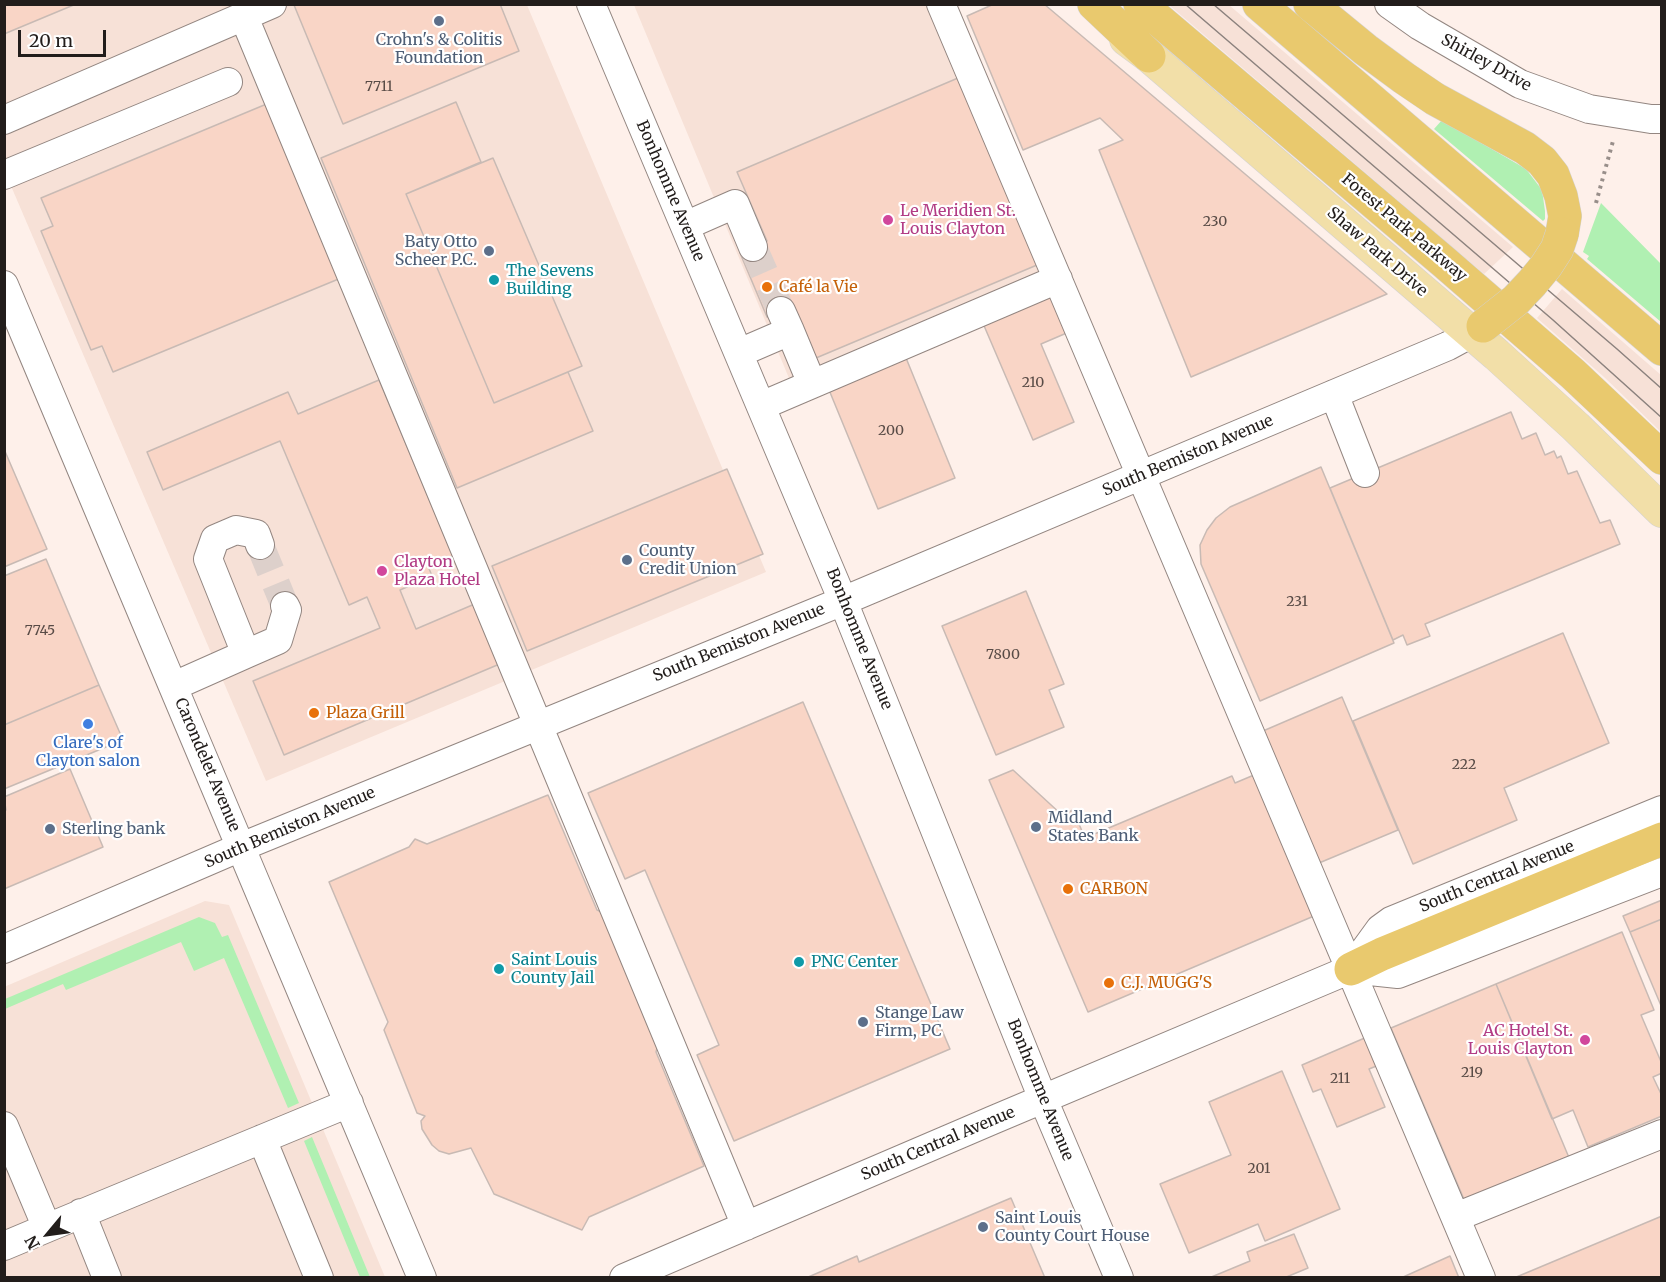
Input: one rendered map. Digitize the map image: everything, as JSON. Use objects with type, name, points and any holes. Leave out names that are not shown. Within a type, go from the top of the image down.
[{"type":"highway","points":[[1094,4],[1149,56]]},
{"type":"highway","name":"Forest Park Parkway","points":[[1140,4],[1573,374],[1662,458]]},
{"type":"highway","points":[[1259,4],[1662,349]]},
{"type":"highway","points":[[1311,4],[1404,78],[1435,99],[1525,148],[1542,161],[1553,175],[1565,216],[1557,249],[1546,266],[1516,300],[1478,330]]},
{"type":"highway","points":[[1351,969],[1382,954],[1662,839]]},
{"type":"main road","name":"Shaw Park Drive","points":[[1082,4],[1149,56],[1478,330],[1662,511]]},
{"type":"street","points":[[4,120],[272,4]]},
{"type":"street","name":"Bonhomme Avenue","points":[[591,4],[843,601],[1043,1099],[1119,1278]]},
{"type":"street","points":[[941,4],[1481,1278]]},
{"type":"street","name":"Shirley Drive","points":[[1389,4],[1420,26],[1520,84],[1589,109],[1662,119]]},
{"type":"street","points":[[244,17],[746,1226]]},
{"type":"street","points":[[4,175],[228,81]]},
{"type":"street","points":[[685,226],[742,201],[753,247]]},
{"type":"street","points":[[761,406],[1058,279]]},
{"type":"street","name":"Carondelet Avenue","points":[[4,285],[422,1278]]},
{"type":"street","points":[[739,353],[785,321],[812,384]]},
{"type":"street","name":"South Bemiston Avenue","points":[[4,949],[241,847],[843,601],[1448,346],[1478,330]]},
{"type":"street","points":[[1334,394],[1365,473]]},
{"type":"street","points":[[246,654],[208,559],[215,539],[236,530],[256,534],[261,545]]},
{"type":"street","points":[[174,686],[278,640],[287,610],[285,606]]},
{"type":"street","name":"South Central Avenue","points":[[1351,969],[1380,928],[1391,921],[1662,810]]},
{"type":"street","name":"South Central Avenue","points":[[624,1278],[1351,969],[1398,974],[1662,872]]},
{"type":"street","points":[[4,1246],[349,1103]]},
{"type":"street","points":[[4,1126],[47,1228]]},
{"type":"street","points":[[1456,1217],[1662,1134]]},
{"type":"street","points":[[262,1139],[319,1278]]},
{"type":"street","points":[[81,1213],[107,1278]]},
{"type":"path","points":[[1595,206],[1620,114]]},
{"type":"shaded area","points":[[4,5],[527,5],[766,572],[266,781],[5,172]]},
{"type":"shaded area","points":[[634,5],[933,5],[1048,277],[791,383]]},
{"type":"shaded area","points":[[1169,5],[1229,5],[1513,247],[1484,274]]},
{"type":"shaded area","points":[[1562,289],[1661,375],[1661,432],[1604,377],[1537,318]]},
{"type":"shaded area","points":[[205,901],[229,905],[385,1277],[5,1277],[4,987]]},
{"type":"green space","points":[[1442,120],[1526,169],[1542,190],[1545,219],[1543,221],[1434,129]]},
{"type":"green space","points":[[1601,203],[1661,264],[1661,322],[1587,259],[1589,256],[1583,252]]},
{"type":"green space","points":[[199,917],[215,923],[222,937],[228,935],[299,1103],[288,1108],[224,958],[194,971],[181,942],[66,990],[63,984],[5,1009],[5,999]]},
{"type":"green space","points":[[312,1137],[370,1277],[360,1277],[304,1141]]},
{"type":"building","points":[[4,4],[76,4],[4,34]]},
{"type":"building","points":[[500,4],[519,51],[343,124],[294,5]]},
{"type":"building","points":[[994,4],[1044,4],[1387,294],[1191,377],[1099,150],[1123,140],[1100,118],[1023,150],[967,16]]},
{"type":"building","name":"Le Meridien St. Louis Clayton","points":[[958,78],[1037,265],[816,358],[794,306],[767,317],[740,253],[767,241],[737,172]]},
{"type":"building","points":[[456,102],[481,162],[406,194],[494,403],[568,372],[593,431],[457,488],[321,158]]},
{"type":"building","points":[[269,103],[341,278],[113,372],[102,346],[91,350],[41,231],[53,226],[41,198]]},
{"type":"building","name":"The Sevens Building","points":[[493,158],[582,366],[494,403],[406,194]]},
{"type":"building","points":[[1052,291],[1069,332],[1041,344],[1074,422],[1033,440],[982,321]]},
{"type":"building","points":[[904,353],[955,478],[878,509],[827,385]]},
{"type":"building","name":"Clayton Plaza Hotel","points":[[379,380],[453,556],[428,566],[432,576],[400,590],[416,629],[477,603],[502,663],[284,755],[253,681],[380,628],[367,597],[349,605],[280,441],[163,490],[147,452],[288,392],[298,414]]},
{"type":"building","points":[[1511,412],[1522,439],[1536,433],[1545,455],[1554,451],[1557,458],[1561,456],[1568,474],[1577,471],[1600,523],[1610,520],[1620,544],[1425,624],[1430,636],[1407,645],[1403,635],[1393,640],[1330,488]]},
{"type":"building","points":[[4,449],[47,549],[4,567]]},
{"type":"building","points":[[1321,467],[1394,643],[1260,701],[1201,564],[1200,545],[1216,518],[1230,507]]},
{"type":"building","name":"County Credit Union","points":[[727,469],[763,554],[527,651],[492,566]]},
{"type":"building","points":[[46,559],[99,685],[4,725],[4,576]]},
{"type":"building","points":[[1026,591],[1064,684],[1049,690],[1064,727],[996,755],[942,626]]},
{"type":"building","points":[[1563,633],[1609,743],[1504,788],[1517,820],[1413,864],[1353,721]]},
{"type":"building","points":[[99,685],[123,740],[4,789],[4,725]]},
{"type":"building","points":[[1342,697],[1398,830],[1319,863],[1263,731]]},
{"type":"building","name":"PNC Center","points":[[803,702],[950,1049],[734,1141],[697,1055],[719,1045],[645,870],[625,879],[588,793]]},
{"type":"building","name":"Sterling bank","points":[[70,769],[103,847],[4,889],[4,810],[6,810],[4,797]]},
{"type":"building","points":[[1013,770],[1062,815],[1073,810],[1085,838],[1232,776],[1235,783],[1254,775],[1314,916],[1088,1012],[989,780]]},
{"type":"building","name":"Saint Louis County Jail","points":[[548,795],[597,910],[611,916],[660,1037],[656,1052],[704,1166],[589,1217],[582,1230],[494,1194],[471,1148],[449,1154],[439,1151],[432,1145],[422,1129],[421,1121],[425,1116],[417,1113],[384,1030],[388,1022],[329,882],[409,847],[415,839],[427,844]]},
{"type":"building","points":[[1662,900],[1662,919],[1630,932],[1623,916]]},
{"type":"building","points":[[1662,919],[1662,1008],[1630,932]]},
{"type":"building","name":"AC Hotel St. Louis Clayton","points":[[1622,932],[1654,1010],[1641,1015],[1662,1064],[1662,1073],[1653,1077],[1662,1096],[1662,1116],[1588,1147],[1573,1110],[1552,1119],[1496,984]]},
{"type":"building","points":[[1496,984],[1570,1160],[1466,1204],[1391,1028]]},
{"type":"building","points":[[1367,1037],[1379,1065],[1369,1069],[1385,1107],[1337,1127],[1321,1089],[1313,1092],[1302,1065]]},
{"type":"building","points":[[1282,1071],[1340,1209],[1265,1241],[1258,1224],[1189,1253],[1160,1184],[1231,1155],[1209,1102]]},
{"type":"building","name":"Saint Louis County Court House","points":[[1011,1198],[1045,1278],[806,1278],[857,1256],[859,1262]]},
{"type":"building","points":[[1662,1216],[1662,1278],[1514,1278]]},
{"type":"building","points":[[1294,1234],[1308,1268],[1284,1278],[1209,1278],[1250,1261],[1247,1252]]},
{"type":"building","points":[[1450,1256],[1459,1278],[1401,1278]]},
{"type":"tunnel","points":[[753,247],[781,311]]},
{"type":"tunnel","points":[[260,545],[285,606]]},
{"type":"tram line","points":[[1185,4],[1553,320],[1662,418]]},
{"type":"tram line","points":[[1213,4],[1662,389]]},
{"type":"place","name":"Crohn's & Colitis Foundation","points":[[439,21]]},
{"type":"place","name":"Le Meridien St. Louis Clayton","points":[[888,220]]},
{"type":"place","name":"Baty Otto Scheer P.C.","points":[[489,251]]},
{"type":"place","name":"The Sevens Building","points":[[494,280]]},
{"type":"place","name":"Café la Vie","points":[[767,287]]},
{"type":"place","name":"County Credit Union","points":[[627,560]]},
{"type":"place","name":"Clayton Plaza Hotel","points":[[382,571]]},
{"type":"place","name":"Plaza Grill","points":[[314,713]]},
{"type":"place","name":"Clare's of Clayton salon","points":[[88,724]]},
{"type":"place","name":"Midland States Bank","points":[[1036,827]]},
{"type":"place","name":"Sterling bank","points":[[50,829]]},
{"type":"place","name":"CARBON","points":[[1068,889]]},
{"type":"place","name":"PNC Center","points":[[799,962]]},
{"type":"place","name":"Saint Louis County Jail","points":[[499,969]]},
{"type":"place","name":"C.J. MUGG'S","points":[[1109,983]]},
{"type":"place","name":"Stange Law Firm, PC","points":[[863,1022]]},
{"type":"place","name":"AC Hotel St. Louis Clayton","points":[[1585,1040]]},
{"type":"place","name":"Saint Louis County Court House","points":[[983,1227]]}]
